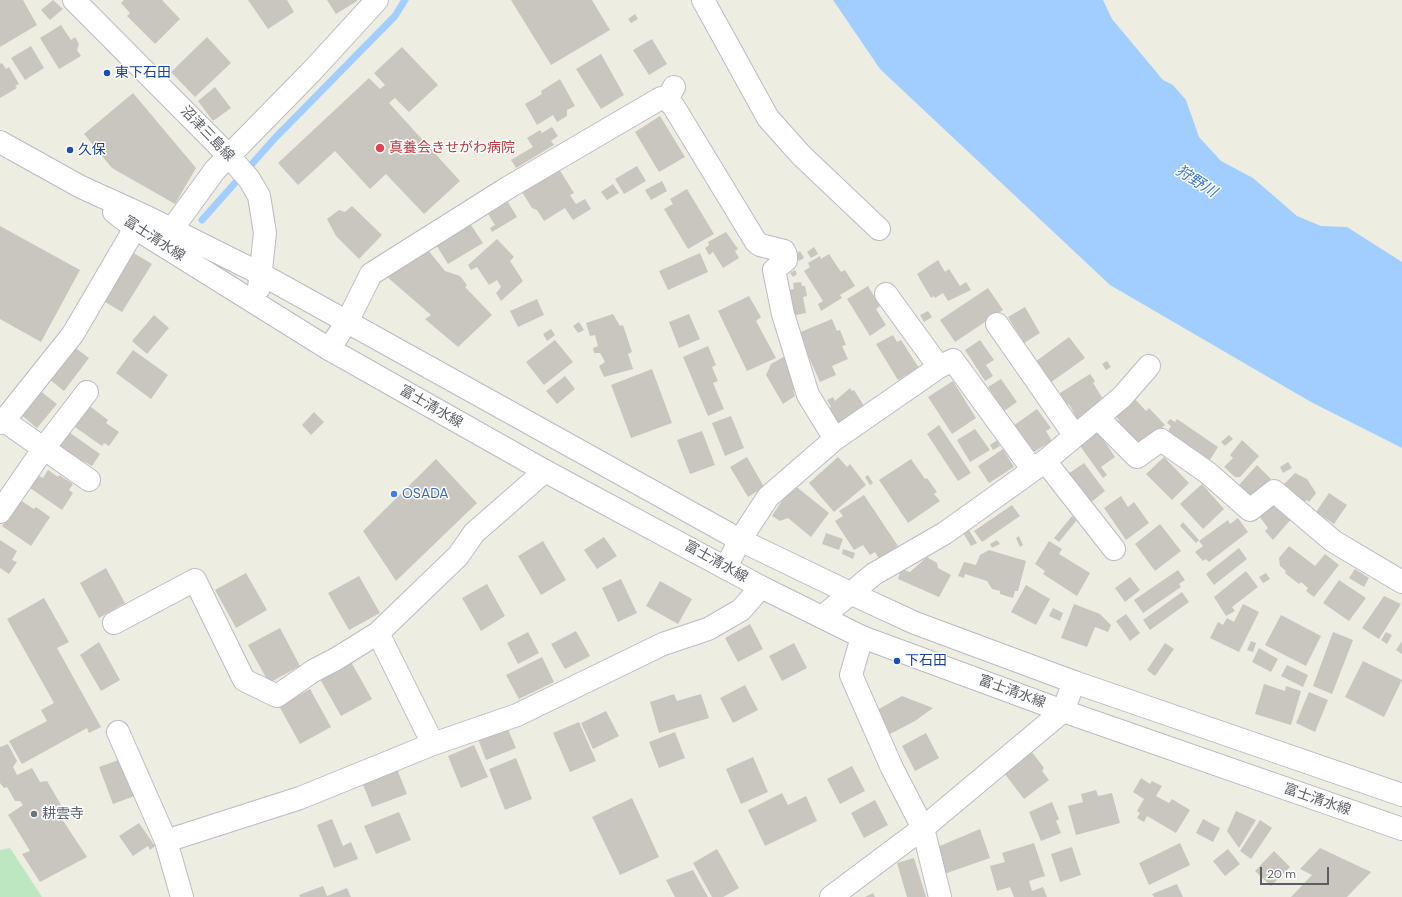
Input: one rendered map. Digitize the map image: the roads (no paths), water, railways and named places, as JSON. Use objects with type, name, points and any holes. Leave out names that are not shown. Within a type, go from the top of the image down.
[{"type":"street","name":"沼津三島線","points":[[74,0],[229,156],[249,179],[259,196],[265,233],[261,274],[256,303]]},
{"type":"street","points":[[172,229],[202,187],[229,156],[312,71],[377,0]]},
{"type":"street","points":[[702,0],[768,118],[801,155],[879,229]]},
{"type":"street","points":[[329,349],[347,322],[371,274],[508,187],[671,93],[674,107],[756,242],[760,245],[784,251],[786,260],[774,270],[783,314],[808,394],[835,439]]},
{"type":"street","name":"富士清水線","points":[[0,142],[81,187],[172,229],[261,274],[740,540],[850,593],[915,623],[1074,682],[1402,795]]},
{"type":"street","name":"富士清水線","points":[[81,187],[135,228],[329,349],[545,471],[761,587],[862,637],[1062,711],[1402,829]]},
{"type":"street","points":[[89,480],[44,448],[2,422],[73,334],[135,228]]},
{"type":"street","points":[[886,294],[939,367]]},
{"type":"street","points":[[997,324],[1075,436]]},
{"type":"street","points":[[726,567],[740,540],[768,497],[835,439],[939,367],[953,360],[1039,466],[1114,549]]},
{"type":"street","points":[[822,617],[874,574],[945,532],[1039,466],[1122,397],[1149,366]]},
{"type":"street","points":[[0,512],[44,448],[87,392]]},
{"type":"street","points":[[1098,418],[1137,457],[1161,440],[1208,474],[1250,510],[1274,491],[1333,541],[1402,582]]},
{"type":"street","points":[[114,623],[195,580],[244,680],[277,696],[313,671],[378,633],[458,556],[474,533],[545,471]]},
{"type":"street","points":[[166,841],[300,798],[433,744],[517,715],[663,644],[708,629],[741,610],[761,587]]},
{"type":"street","points":[[378,633],[433,744]]},
{"type":"street","points":[[862,637],[851,675],[892,768],[923,828],[940,897]]},
{"type":"street","points":[[831,897],[923,828],[1062,711],[1074,682]]},
{"type":"street","points":[[118,732],[166,841],[182,897]]},
{"type":"water","name":"狩野川","points":[[833,0],[1103,0],[1112,19],[1163,80],[1173,85],[1186,100],[1199,137],[1221,161],[1253,178],[1297,216],[1321,226],[1347,227],[1402,262],[1402,448],[1311,402],[1110,285],[880,69]]},
{"type":"waterway","points":[[202,220],[275,138],[395,16],[405,0]]},
{"type":"place","name":"東下石田","points":[[107,73]]},
{"type":"place","name":"真養会きせがわ病院","points":[[380,148]]},
{"type":"place","name":"久保","points":[[70,150]]},
{"type":"place","name":"OSADA","points":[[394,494]]},
{"type":"place","name":"下石田","points":[[897,661]]},
{"type":"place","name":"耕雲寺","points":[[34,814]]}]
